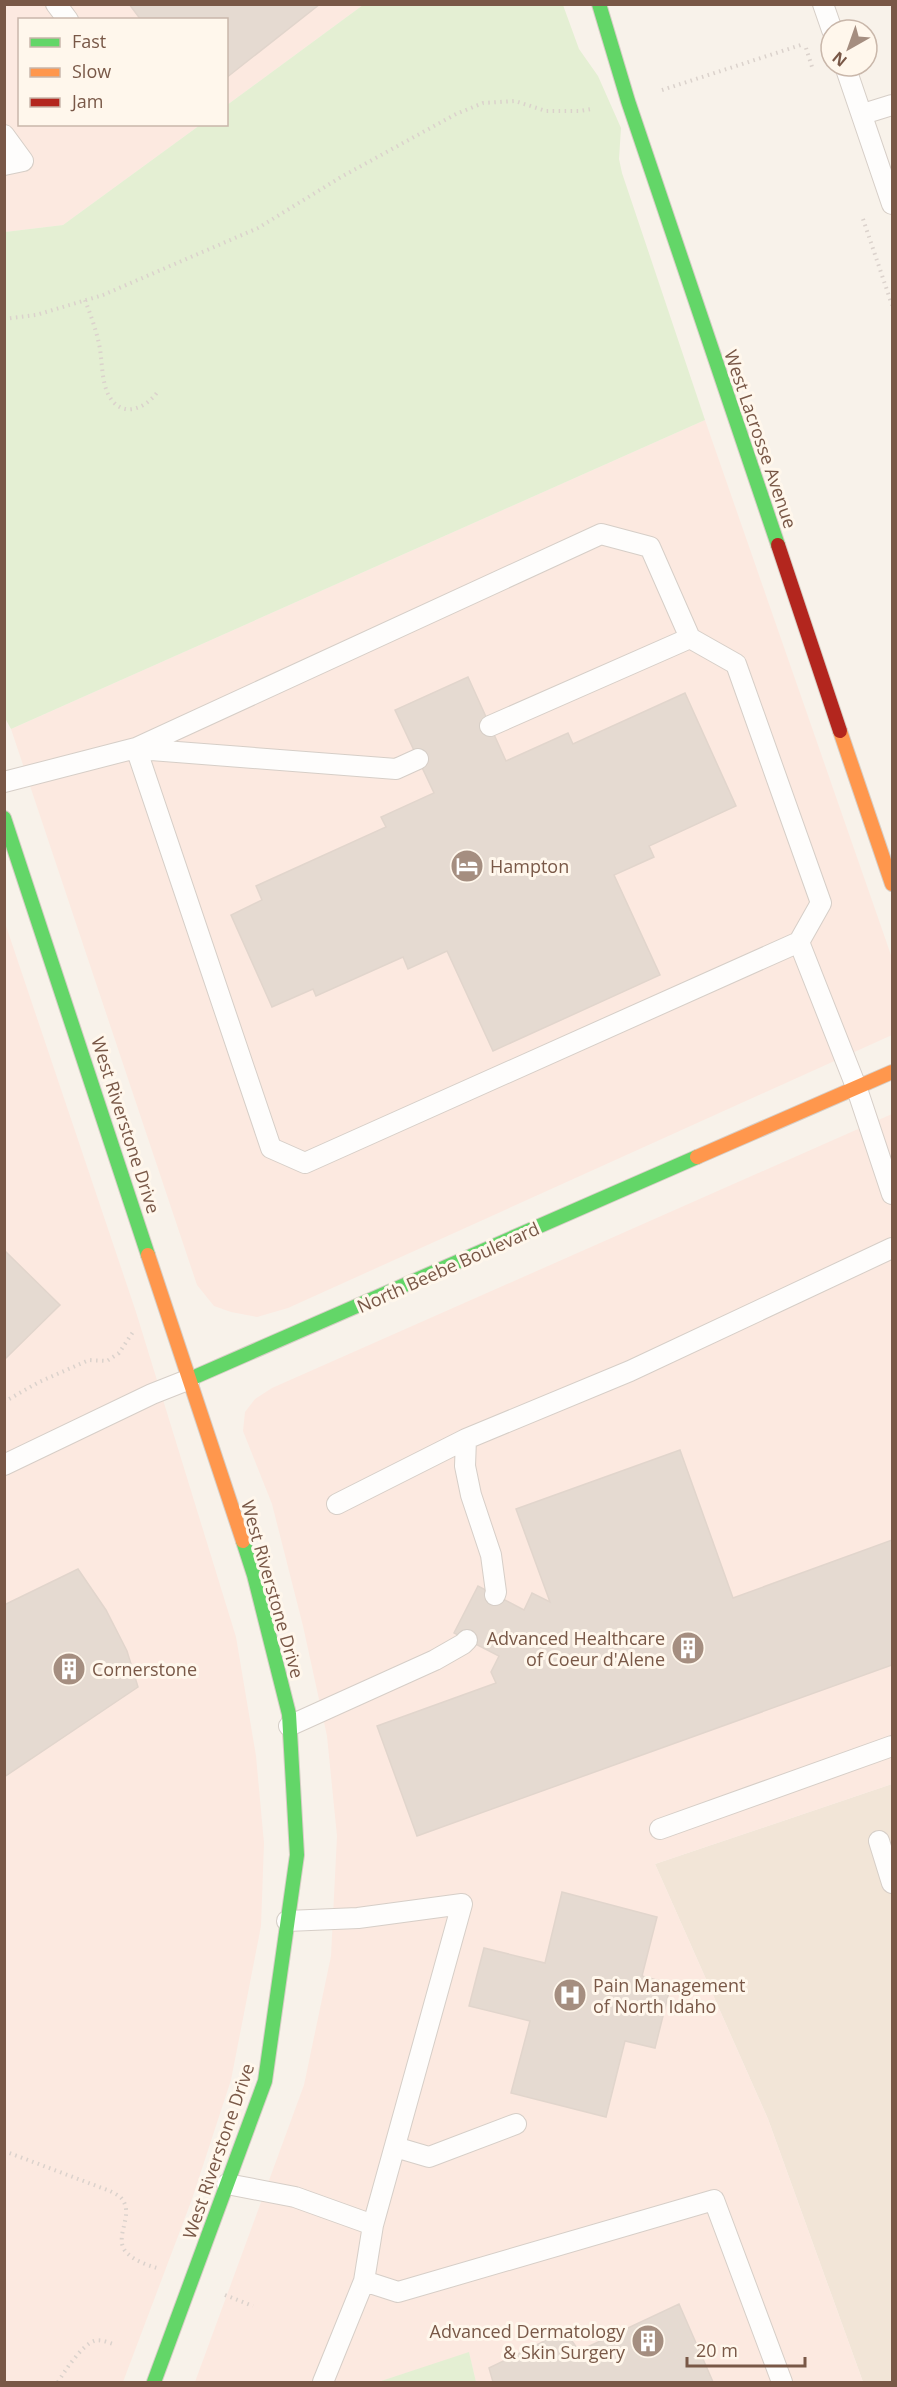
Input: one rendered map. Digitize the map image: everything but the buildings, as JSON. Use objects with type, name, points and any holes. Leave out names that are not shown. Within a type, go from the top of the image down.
[{"type":"street","name":"West Lacrosse Avenue","points":[[599,4],[628,101],[892,884]]},
{"type":"street","name":"West Riverstone Drive","points":[[4,818],[254,1575],[289,1714],[297,1855],[265,2081],[154,2382]]},
{"type":"street","name":"North Beebe Boulevard","points":[[190,1379],[892,1072]]},
{"type":"lane","points":[[56,4],[66,18]]},
{"type":"lane","points":[[849,78],[892,204]]},
{"type":"lane","points":[[862,114],[892,105]]},
{"type":"lane","points":[[4,135],[23,161],[4,165]]},
{"type":"lane","points":[[4,782],[136,748],[601,534],[650,547],[690,638],[736,664],[820,903],[799,942],[305,1163],[271,1148],[136,748]]},
{"type":"lane","points":[[490,726],[690,638]]},
{"type":"lane","points":[[136,748],[396,769],[418,759]]},
{"type":"lane","points":[[799,942],[857,1089],[892,1194]]},
{"type":"lane","points":[[337,1504],[466,1439],[630,1371],[892,1248]]},
{"type":"lane","name":"North Beebe Boulevard","points":[[4,1465],[190,1379]]},
{"type":"lane","points":[[466,1439],[465,1466],[471,1495],[491,1555],[495,1595]]},
{"type":"lane","points":[[289,1726],[435,1660],[467,1640]]},
{"type":"lane","points":[[660,1829],[892,1746]]},
{"type":"lane","points":[[879,1841],[892,1882]]},
{"type":"lane","points":[[287,1921],[358,1918],[462,1904],[373,2225],[364,2281],[323,2382]]},
{"type":"lane","points":[[395,2146],[429,2157],[516,2124]]},
{"type":"lane","points":[[227,2184],[294,2197],[373,2225]]},
{"type":"lane","points":[[364,2281],[398,2292],[714,2200],[782,2382]]},
{"type":"path","points":[[4,319],[36,315],[103,295],[258,228],[341,177],[456,114],[483,103],[515,101],[546,111],[580,111],[628,101],[804,44]]},
{"type":"path","points":[[85,300],[99,345],[107,393],[113,401],[125,409],[138,409],[151,401],[159,390]]},
{"type":"path","points":[[4,1402],[39,1382],[88,1360],[107,1361],[119,1353],[134,1330]]},
{"type":"path","points":[[4,2151],[110,2191],[123,2199],[126,2213],[121,2241],[124,2251],[144,2263],[253,2306]]},
{"type":"path","points":[[58,2382],[62,2374],[88,2344],[97,2340],[113,2344]]},
{"type":"shaded area","points":[[4,5],[363,5],[228,104],[228,18],[18,18],[18,126],[199,126],[63,225],[5,232]]},
{"type":"shaded area","points":[[705,420],[892,958],[892,1035],[288,1308],[257,1317],[214,1306],[197,1285],[11,729]]},
{"type":"shaded area","points":[[4,920],[136,1312],[236,1637],[256,1756],[264,1843],[261,1926],[231,2080],[192,2199],[123,2382],[5,2382]]},
{"type":"shaded area","points":[[892,1114],[892,1784],[655,1864],[768,2119],[863,2382],[476,2382],[469,2353],[378,2382],[195,2382],[304,2085],[331,1956],[337,1836],[327,1736],[303,1626],[272,1504],[243,1431],[245,1412],[255,1399],[272,1388]]},
{"type":"shaded area","points":[[892,1784],[892,2382],[863,2382],[768,2119],[655,1864]]},
{"type":"green space","points":[[363,5],[563,5],[579,49],[598,76],[621,128],[619,159],[622,173],[705,420],[11,729],[5,718],[5,232],[63,225],[199,126],[228,126],[228,104]]},
{"type":"green space","points":[[469,2352],[476,2382],[378,2382]]},
{"type":"traffic: fast","points":[[599,4],[628,101],[778,545]]},
{"type":"traffic: fast","points":[[4,818],[148,1255]]},
{"type":"traffic: fast","points":[[190,1379],[697,1157]]},
{"type":"traffic: fast","points":[[154,2382],[265,2081],[297,1855],[289,1714],[254,1575],[243,1541]]},
{"type":"traffic: slow","points":[[840,731],[892,884]]},
{"type":"traffic: slow","points":[[697,1157],[892,1072]]},
{"type":"traffic: slow","points":[[148,1255],[243,1541]]},
{"type":"traffic: jam","points":[[778,545],[840,731]]},
{"type":"place","name":"Hampton","points":[[467,866]]},
{"type":"place","name":"Advanced Healthcare of Coeur d'Alene","points":[[688,1648]]},
{"type":"place","name":"Cornerstone","points":[[69,1669]]},
{"type":"place","name":"Pain Management of North Idaho","points":[[570,1995]]},
{"type":"place","name":"Advanced Dermatology & Skin Surgery","points":[[648,2341]]}]
